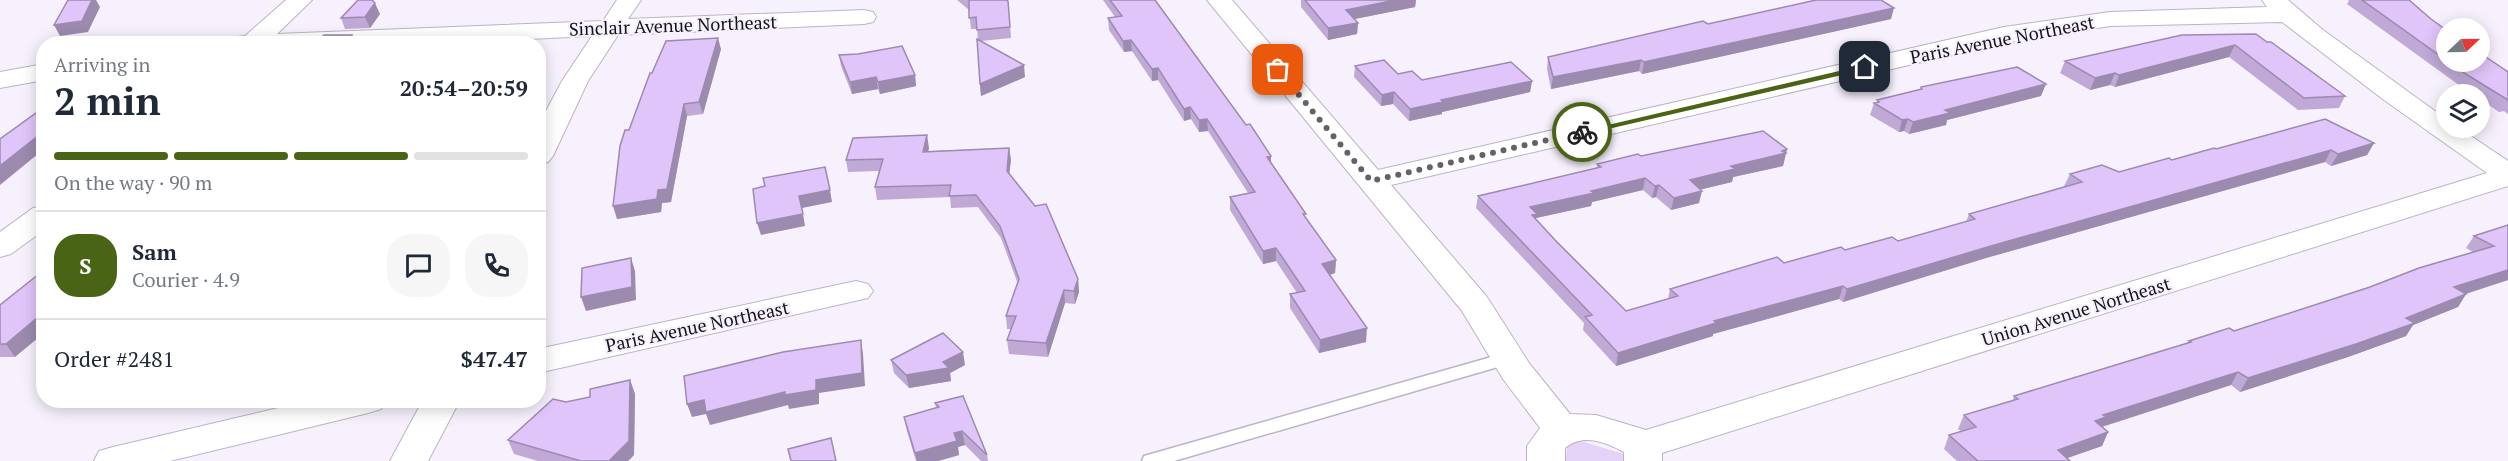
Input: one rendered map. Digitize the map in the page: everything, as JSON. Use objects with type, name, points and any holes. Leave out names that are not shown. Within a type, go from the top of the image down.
[{"type":"street","points":[[254,36],[300,0]]},
{"type":"street","points":[[546,140],[575,81],[629,0]]},
{"type":"street","points":[[1219,0],[1476,305],[1509,358],[1554,446],[1593,427],[1625,436],[1643,453]]},
{"type":"street","points":[[2280,7],[2420,114],[2508,175]]},
{"type":"street","name":"Paris Avenue Northeast","points":[[1371,181],[2004,35],[2110,19],[2280,7]]},
{"type":"street","name":"Sinclair Avenue Northeast","points":[[415,36],[864,17]]},
{"type":"street","points":[[0,80],[36,73]]},
{"type":"street","name":"Union Avenue Northeast","points":[[1643,453],[2508,175]]},
{"type":"street","points":[[0,247],[36,221]]},
{"type":"street","name":"Paris Avenue Northeast","points":[[546,359],[856,291]]},
{"type":"street","points":[[113,461],[335,408]]},
{"type":"street","points":[[409,461],[438,408]]},
{"type":"lane","points":[[1151,461],[1509,358]]},
{"type":"shaded area","points":[[1577,440],[1624,454],[1623,461],[1565,461],[1568,443]]},
{"type":"building","points":[[68,0],[92,0],[82,21],[54,25]]},
{"type":"building","points":[[358,0],[372,0],[375,3],[365,17],[341,18]]},
{"type":"building","points":[[969,0],[1008,1],[1010,27],[977,30],[976,17],[969,18]]},
{"type":"building","points":[[1110,0],[1155,0],[1246,125],[1250,124],[1271,156],[1267,157],[1306,214],[1303,214],[1336,260],[1322,264],[1367,328],[1320,340],[1290,294],[1305,291],[1276,248],[1263,251],[1230,197],[1255,192],[1207,119],[1199,120],[1190,107],[1184,109],[1158,68],[1152,69],[1131,40],[1123,41],[1108,18],[1122,16]]},
{"type":"building","points":[[1305,0],[1396,0],[1346,10],[1358,23],[1328,28]]},
{"type":"building","points":[[1816,0],[1881,0],[1894,8],[1644,62],[1641,60],[1553,77],[1548,57],[1703,21],[1708,24]]},
{"type":"building","points":[[2362,0],[2409,0],[2436,23],[2436,53]]},
{"type":"building","points":[[2256,34],[2267,42],[2271,42],[2345,96],[2304,98],[2235,45],[2119,75],[2115,73],[2095,78],[2065,61],[2182,35]]},
{"type":"building","points":[[324,35],[352,35],[351,36]]},
{"type":"building","points":[[718,38],[699,102],[684,104],[667,189],[658,190],[657,199],[613,206],[620,146],[625,130],[629,130],[650,73],[666,41]]},
{"type":"building","points":[[977,39],[1024,65],[980,84]]},
{"type":"building","points":[[902,46],[915,75],[878,82],[876,77],[850,82],[839,55],[858,54]]},
{"type":"building","points":[[1384,60],[1398,74],[1412,71],[1422,80],[1511,62],[1532,81],[1441,100],[1443,102],[1410,109],[1394,92],[1382,95],[1355,66]]},
{"type":"building","points":[[2490,60],[2508,72],[2508,100],[2490,89],[2490,84],[2482,84],[2463,72],[2490,72]]},
{"type":"building","points":[[2017,67],[2046,84],[1945,110],[1950,113],[1913,122],[1908,119],[1902,120],[1874,103],[1879,102],[1877,100],[1922,89],[1921,87]]},
{"type":"building","points":[[36,113],[36,137],[0,166],[0,139]]},
{"type":"building","points":[[2325,119],[2374,143],[2338,154],[2331,150],[1847,289],[1843,286],[1714,321],[1716,323],[1618,353],[1585,317],[1592,315],[1478,196],[1601,167],[1597,164],[1638,154],[1641,156],[1763,131],[1787,149],[1782,151],[1786,153],[1731,166],[1735,169],[1690,180],[1702,191],[1674,198],[1659,185],[1655,186],[1645,178],[1591,191],[1594,193],[1530,207],[1537,214],[1532,215],[1555,240],[1626,311],[1678,296],[1670,289],[1777,257],[1784,263],[1841,247],[1845,250],[1892,237],[1898,241],[1975,219],[1969,214],[2082,182],[2070,174],[2102,165],[2119,172],[2169,158],[2172,160],[2216,149]]},
{"type":"building","points":[[927,135],[923,152],[1009,148],[1007,171],[1035,206],[1046,204],[1078,279],[1074,291],[1064,290],[1046,343],[1007,340],[1016,316],[1006,316],[1019,279],[1000,226],[976,195],[949,196],[951,185],[875,187],[883,159],[846,160],[853,138]]},
{"type":"building","points":[[825,167],[830,190],[799,196],[803,214],[757,223],[753,189],[765,186],[763,178]]},
{"type":"building","points":[[2508,225],[2508,270],[2454,287],[2466,294],[2406,318],[2415,323],[2248,378],[2238,372],[2103,415],[2106,417],[2095,421],[2108,432],[2058,450],[2070,461],[1978,461],[1949,435],[1976,427],[1964,415],[2018,399],[2014,396],[2191,342],[2189,341],[2229,328],[2234,331],[2370,287],[2419,268],[2494,246],[2474,236]]},
{"type":"building","points":[[631,258],[632,287],[581,297],[582,268]]},
{"type":"building","points":[[36,276],[36,319],[6,344],[0,344],[0,305]]},
{"type":"building","points":[[943,333],[963,352],[943,362],[949,368],[906,375],[891,360]]},
{"type":"building","points":[[861,340],[862,373],[816,380],[816,390],[785,395],[785,392],[706,412],[704,400],[687,404],[684,376],[783,352]]},
{"type":"building","points":[[630,380],[629,441],[609,461],[581,461],[508,440],[543,408],[546,408],[553,399],[566,402],[590,397],[590,389]]},
{"type":"building","points":[[963,396],[987,455],[962,431],[954,433],[957,441],[915,453],[904,417],[939,407],[935,403]]},
{"type":"building","points":[[831,438],[836,461],[791,461],[788,449]]},
{"type":"way so far","points":[[1278,70],[1371,181],[1582,132]]},
{"type":"route","points":[[1582,132],[1865,67]]}]
